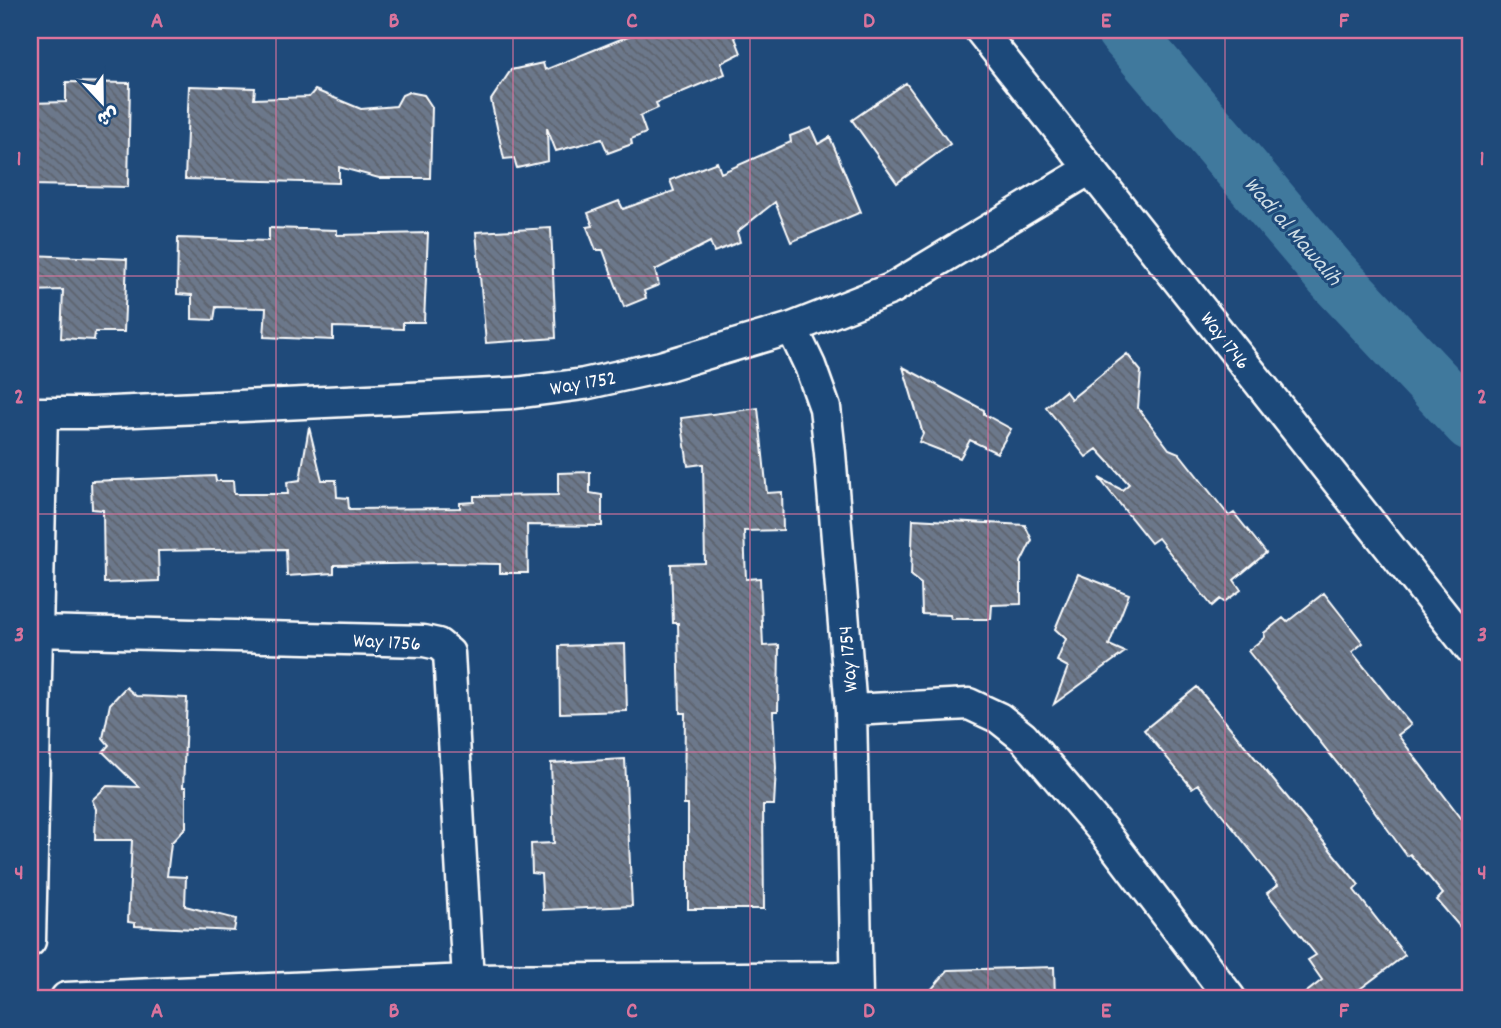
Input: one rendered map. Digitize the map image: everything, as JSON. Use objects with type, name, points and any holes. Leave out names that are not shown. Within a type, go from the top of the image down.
[{"type":"street","name":"Way 1746","points":[[980,30],[1471,650]]},
{"type":"street","name":"Way 1752","points":[[36,413],[516,393],[584,384],[661,366],[792,328],[891,289],[1090,169]]},
{"type":"street","name":"Way 1754","points":[[792,328],[810,366],[825,408],[851,710],[857,987]]},
{"type":"street","points":[[30,941],[37,631],[36,413]]},
{"type":"street","name":"Way 1756","points":[[37,631],[424,641],[438,645],[449,653],[468,980]]},
{"type":"street","points":[[851,710],[969,704],[999,719],[1023,737],[1103,831],[1230,998]]},
{"type":"street","points":[[66,998],[468,980],[857,987]]},
{"type":"building","points":[[643,30],[732,30],[741,53],[721,63],[725,74],[656,103],[658,108],[640,116],[646,133],[631,139],[632,144],[608,153],[602,139],[556,151],[547,128],[548,161],[517,168],[514,158],[504,159],[491,100],[511,70],[543,63],[545,70]]},
{"type":"building","points":[[66,82],[130,83],[128,187],[30,185],[30,103],[66,102]]},
{"type":"building","points":[[906,83],[950,144],[897,183],[852,120]]},
{"type":"building","points":[[189,86],[255,88],[254,99],[309,97],[315,90],[361,109],[396,106],[402,95],[409,92],[424,95],[432,107],[430,178],[379,178],[339,167],[339,183],[185,179]]},
{"type":"building","points":[[811,128],[818,144],[830,137],[861,212],[791,242],[775,202],[737,232],[740,242],[714,252],[710,242],[655,270],[659,285],[644,291],[646,298],[624,307],[603,250],[596,250],[587,227],[593,226],[588,213],[619,201],[623,209],[674,191],[670,180],[717,162],[721,173],[791,142],[790,136]]},
{"type":"building","points":[[269,228],[337,230],[337,235],[428,233],[424,322],[403,322],[403,329],[333,327],[333,340],[264,337],[266,308],[216,307],[214,320],[192,319],[192,295],[177,294],[178,238],[269,241]]},
{"type":"building","points":[[551,228],[556,338],[486,343],[476,232]]},
{"type":"building","points":[[30,255],[127,259],[124,332],[95,332],[94,340],[61,338],[63,290],[30,291]]},
{"type":"building","points":[[1127,354],[1141,371],[1138,408],[1169,449],[1179,453],[1229,516],[1234,513],[1266,553],[1234,580],[1241,590],[1224,602],[1220,599],[1212,606],[1158,538],[1151,543],[1099,478],[1122,490],[1129,484],[1097,449],[1086,457],[1046,407],[1065,391],[1071,399]]},
{"type":"building","points":[[903,367],[984,410],[984,414],[1011,429],[997,453],[970,440],[960,458],[919,442],[923,434]]},
{"type":"building","points":[[758,408],[767,493],[782,492],[783,530],[744,531],[746,579],[760,578],[763,646],[779,645],[778,711],[773,711],[776,768],[774,805],[763,805],[764,909],[688,909],[688,805],[684,805],[685,713],[680,713],[678,623],[673,623],[671,564],[705,563],[703,464],[688,466],[681,418]]},
{"type":"building","points":[[309,427],[322,480],[336,480],[337,497],[348,498],[349,509],[460,508],[460,503],[474,502],[474,496],[558,495],[558,473],[590,472],[590,493],[602,495],[602,526],[527,525],[528,573],[500,573],[500,564],[443,563],[334,565],[334,573],[287,576],[286,549],[158,551],[159,581],[104,583],[103,510],[92,509],[91,481],[215,476],[216,481],[233,481],[234,494],[288,494],[287,482],[300,480]]},
{"type":"building","points":[[913,519],[1025,525],[1032,540],[1021,562],[1021,604],[992,605],[991,619],[951,619],[950,615],[922,614],[921,584],[911,576]]},
{"type":"building","points":[[1078,574],[1129,594],[1109,645],[1125,652],[1054,704],[1068,667],[1057,661],[1066,639],[1055,629]]},
{"type":"building","points":[[1324,593],[1363,643],[1352,652],[1411,725],[1398,735],[1471,831],[1471,940],[1437,900],[1443,894],[1410,854],[1407,856],[1368,802],[1248,651],[1265,637],[1264,633],[1283,618],[1287,622]]},
{"type":"building","points":[[625,644],[627,711],[560,713],[559,646]]},
{"type":"building","points":[[126,687],[136,696],[187,698],[183,787],[186,787],[186,827],[171,843],[167,876],[186,877],[185,906],[236,919],[234,931],[135,926],[135,923],[128,922],[132,840],[95,840],[96,809],[92,800],[107,786],[139,787],[103,752],[109,745],[103,738],[110,704]]},
{"type":"building","points":[[1197,687],[1359,885],[1354,890],[1405,955],[1348,998],[1299,998],[1322,980],[1308,960],[1316,955],[1267,893],[1278,885],[1198,784],[1192,788],[1144,730]]},
{"type":"building","points":[[625,759],[632,906],[543,910],[541,874],[532,873],[531,844],[554,843],[551,763]]},
{"type":"building","points":[[1054,967],[1055,998],[924,998],[948,970]]},
{"type":"waterway","name":"Wadi al Mawalih","points":[[1124,30],[1331,274],[1471,423]]}]
